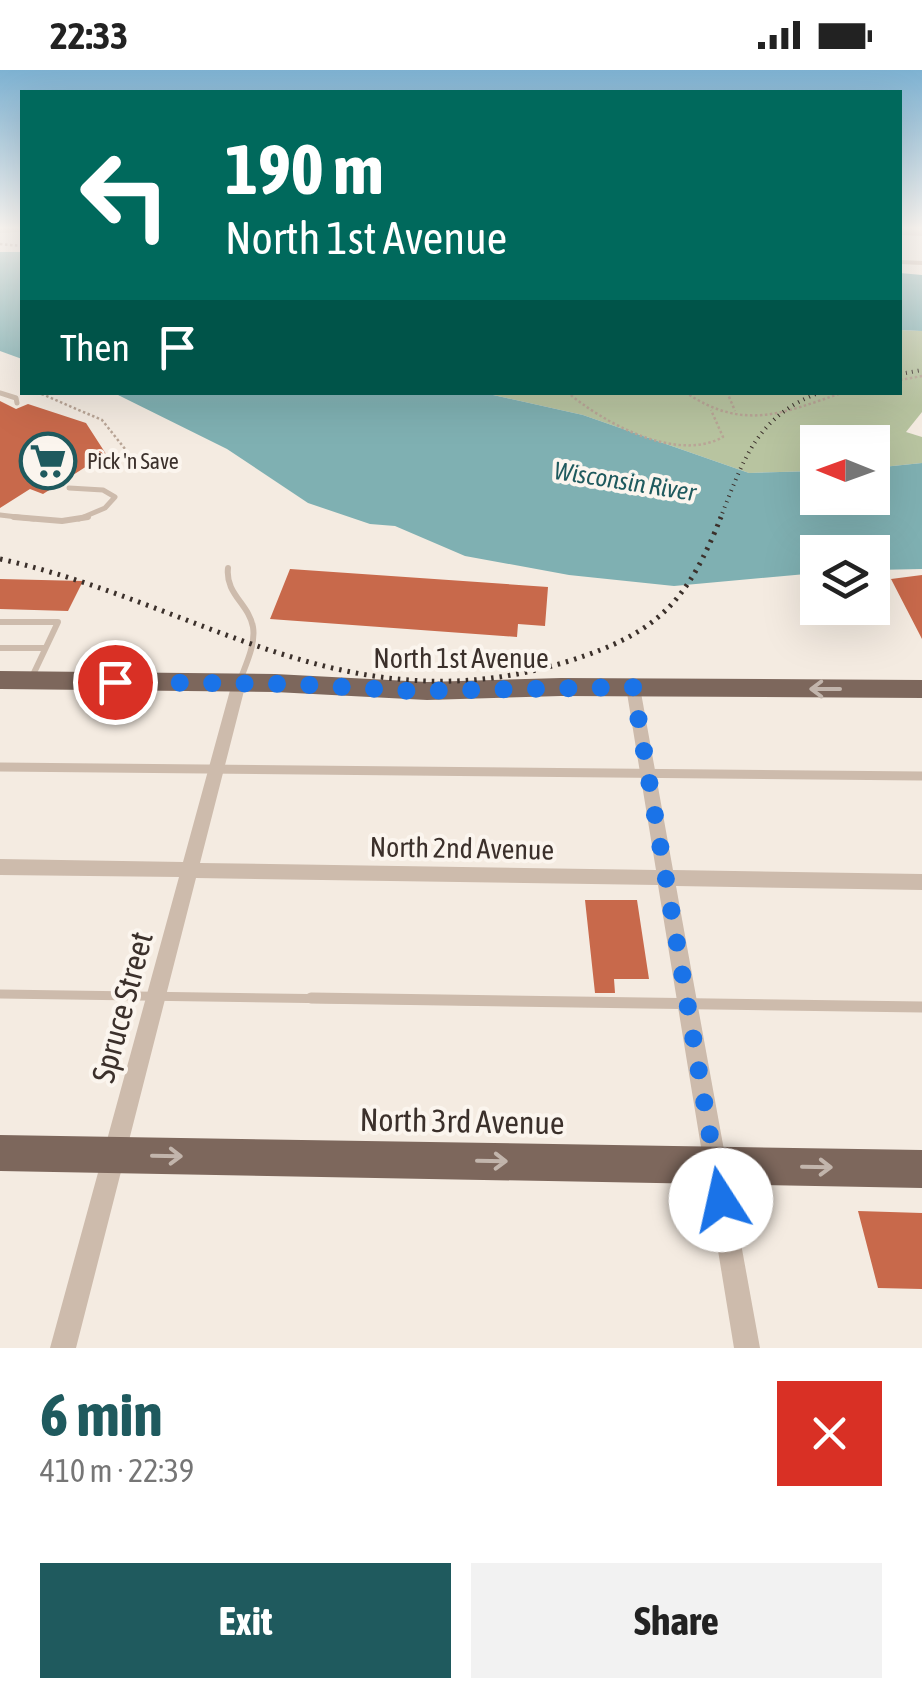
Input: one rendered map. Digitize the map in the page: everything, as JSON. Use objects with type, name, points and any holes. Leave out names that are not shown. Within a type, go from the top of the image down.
[{"type":"main road","name":"North 1st Avenue","points":[[0,680],[239,683],[412,691],[633,687],[922,689]]},
{"type":"main road","name":"North 3rd Avenue","points":[[0,1153],[922,1169]]},
{"type":"street","name":"Spruce Street","points":[[63,1348],[239,683]]},
{"type":"street","points":[[633,687],[747,1348]]},
{"type":"street","name":"North 2nd Avenue","points":[[0,868],[922,882]]},
{"type":"lane","points":[[1,395],[17,399],[16,404]]},
{"type":"lane","points":[[0,515],[72,520],[106,509],[115,498],[103,490],[68,488]]},
{"type":"lane","points":[[228,568],[226,577],[233,596],[252,622],[254,634],[239,683]]},
{"type":"lane","points":[[0,622],[58,622],[30,681]]},
{"type":"lane","points":[[0,648],[45,648]]},
{"type":"lane","points":[[0,767],[922,776]]},
{"type":"lane","points":[[0,994],[922,1007]]},
{"type":"path","points":[[29,401],[37,395]]},
{"type":"path","points":[[45,395],[102,420],[137,464]]},
{"type":"path","points":[[570,395],[582,405],[658,440],[694,447],[723,438],[723,430],[713,421],[710,410]]},
{"type":"path","points":[[690,395],[710,410],[785,414],[832,395]]},
{"type":"path","points":[[728,395],[736,412]]},
{"type":"green space","points":[[902,330],[922,331],[922,412],[906,432],[922,437],[922,463],[890,466],[890,425],[800,425],[800,472],[749,473],[583,415],[493,395],[902,395]]},
{"type":"water","points":[[0,287],[20,287],[20,358],[0,351]]},
{"type":"water","points":[[902,287],[922,287],[922,331],[902,330]]},
{"type":"water","name":"Wisconsin River","points":[[118,395],[493,395],[583,415],[749,473],[800,472],[800,515],[890,515],[890,466],[922,463],[922,569],[890,570],[890,535],[800,535],[800,575],[674,586],[569,575],[465,556],[395,526],[370,524],[308,503],[227,449]]},
{"type":"building","name":"Pick 'n Save","points":[[0,401],[16,409],[28,404],[86,423],[106,454],[43,494],[30,489],[0,508]]},
{"type":"building","points":[[290,569],[548,587],[545,626],[518,624],[517,637],[270,619]]},
{"type":"building","points":[[922,575],[922,639],[891,579]]},
{"type":"building","points":[[0,579],[83,581],[68,611],[0,609]]},
{"type":"building","points":[[585,900],[637,900],[649,979],[614,979],[615,993],[595,993]]},
{"type":"building","points":[[858,1211],[922,1213],[922,1289],[878,1288]]},
{"type":"railway","points":[[902,374],[922,370]]},
{"type":"railway","points":[[720,519],[755,442],[781,414],[814,395]]},
{"type":"railway","points":[[0,559],[73,579],[278,653],[346,671],[416,680],[490,678],[569,661],[626,639],[647,626],[681,593],[721,517]]},
{"type":"place","name":"Pick 'n Save","points":[[48,461]]},
{"type":"route","points":[[115,682],[294,684],[412,691],[633,687],[721,1200]]}]
